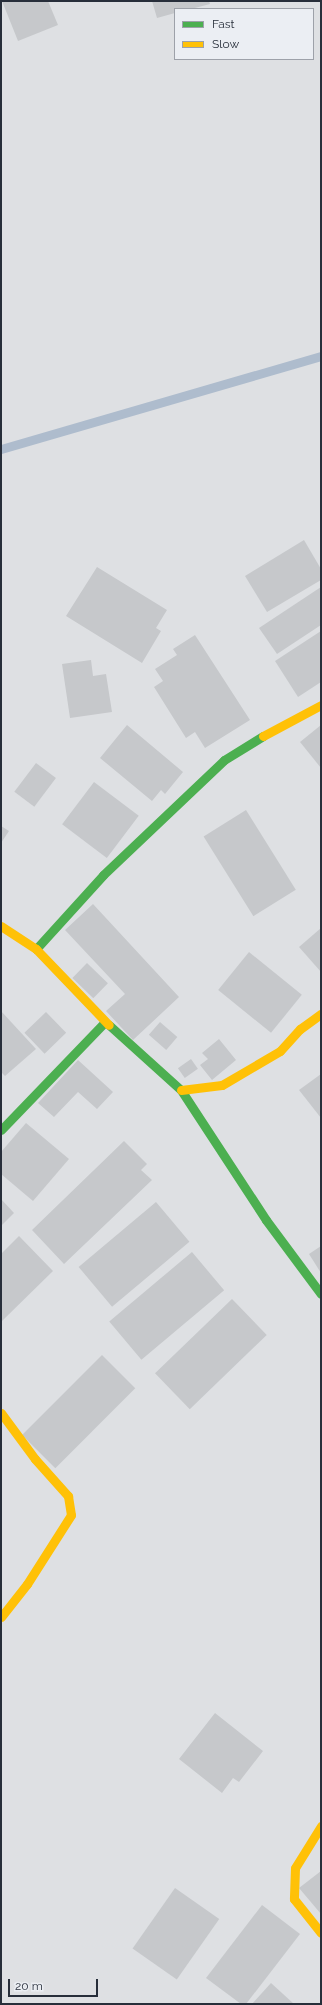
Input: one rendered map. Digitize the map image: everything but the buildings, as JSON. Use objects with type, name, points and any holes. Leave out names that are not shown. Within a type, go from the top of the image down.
[{"type":"street","points":[[36,949],[103,875],[224,760],[259,738],[321,705]]},
{"type":"street","points":[[1,926],[36,949],[105,1022],[181,1090],[266,1220],[321,1294]]},
{"type":"street","points":[[181,1090],[222,1085],[280,1051],[300,1029],[321,1014]]},
{"type":"street","points":[[1,1130],[105,1022]]},
{"type":"street","points":[[1,1413],[35,1459],[68,1496],[71,1515],[27,1584],[1,1617]]},
{"type":"street","points":[[321,1826],[295,1868],[294,1899],[321,1933]]},
{"type":"waterway","points":[[1,449],[321,356]]},
{"type":"traffic: fast","points":[[36,949],[103,875],[224,760],[263,736]]},
{"type":"traffic: fast","points":[[1,1130],[105,1022]]},
{"type":"traffic: fast","points":[[109,1025],[181,1090],[266,1220],[321,1294]]},
{"type":"traffic: slow","points":[[263,736],[321,705]]},
{"type":"traffic: slow","points":[[1,926],[36,949],[109,1025]]},
{"type":"traffic: slow","points":[[181,1090],[222,1085],[280,1051],[300,1029],[321,1014]]},
{"type":"traffic: slow","points":[[1,1413],[35,1459],[68,1496],[71,1515],[27,1584],[1,1617]]},
{"type":"traffic: slow","points":[[321,1826],[295,1868],[294,1899],[321,1933]]}]
